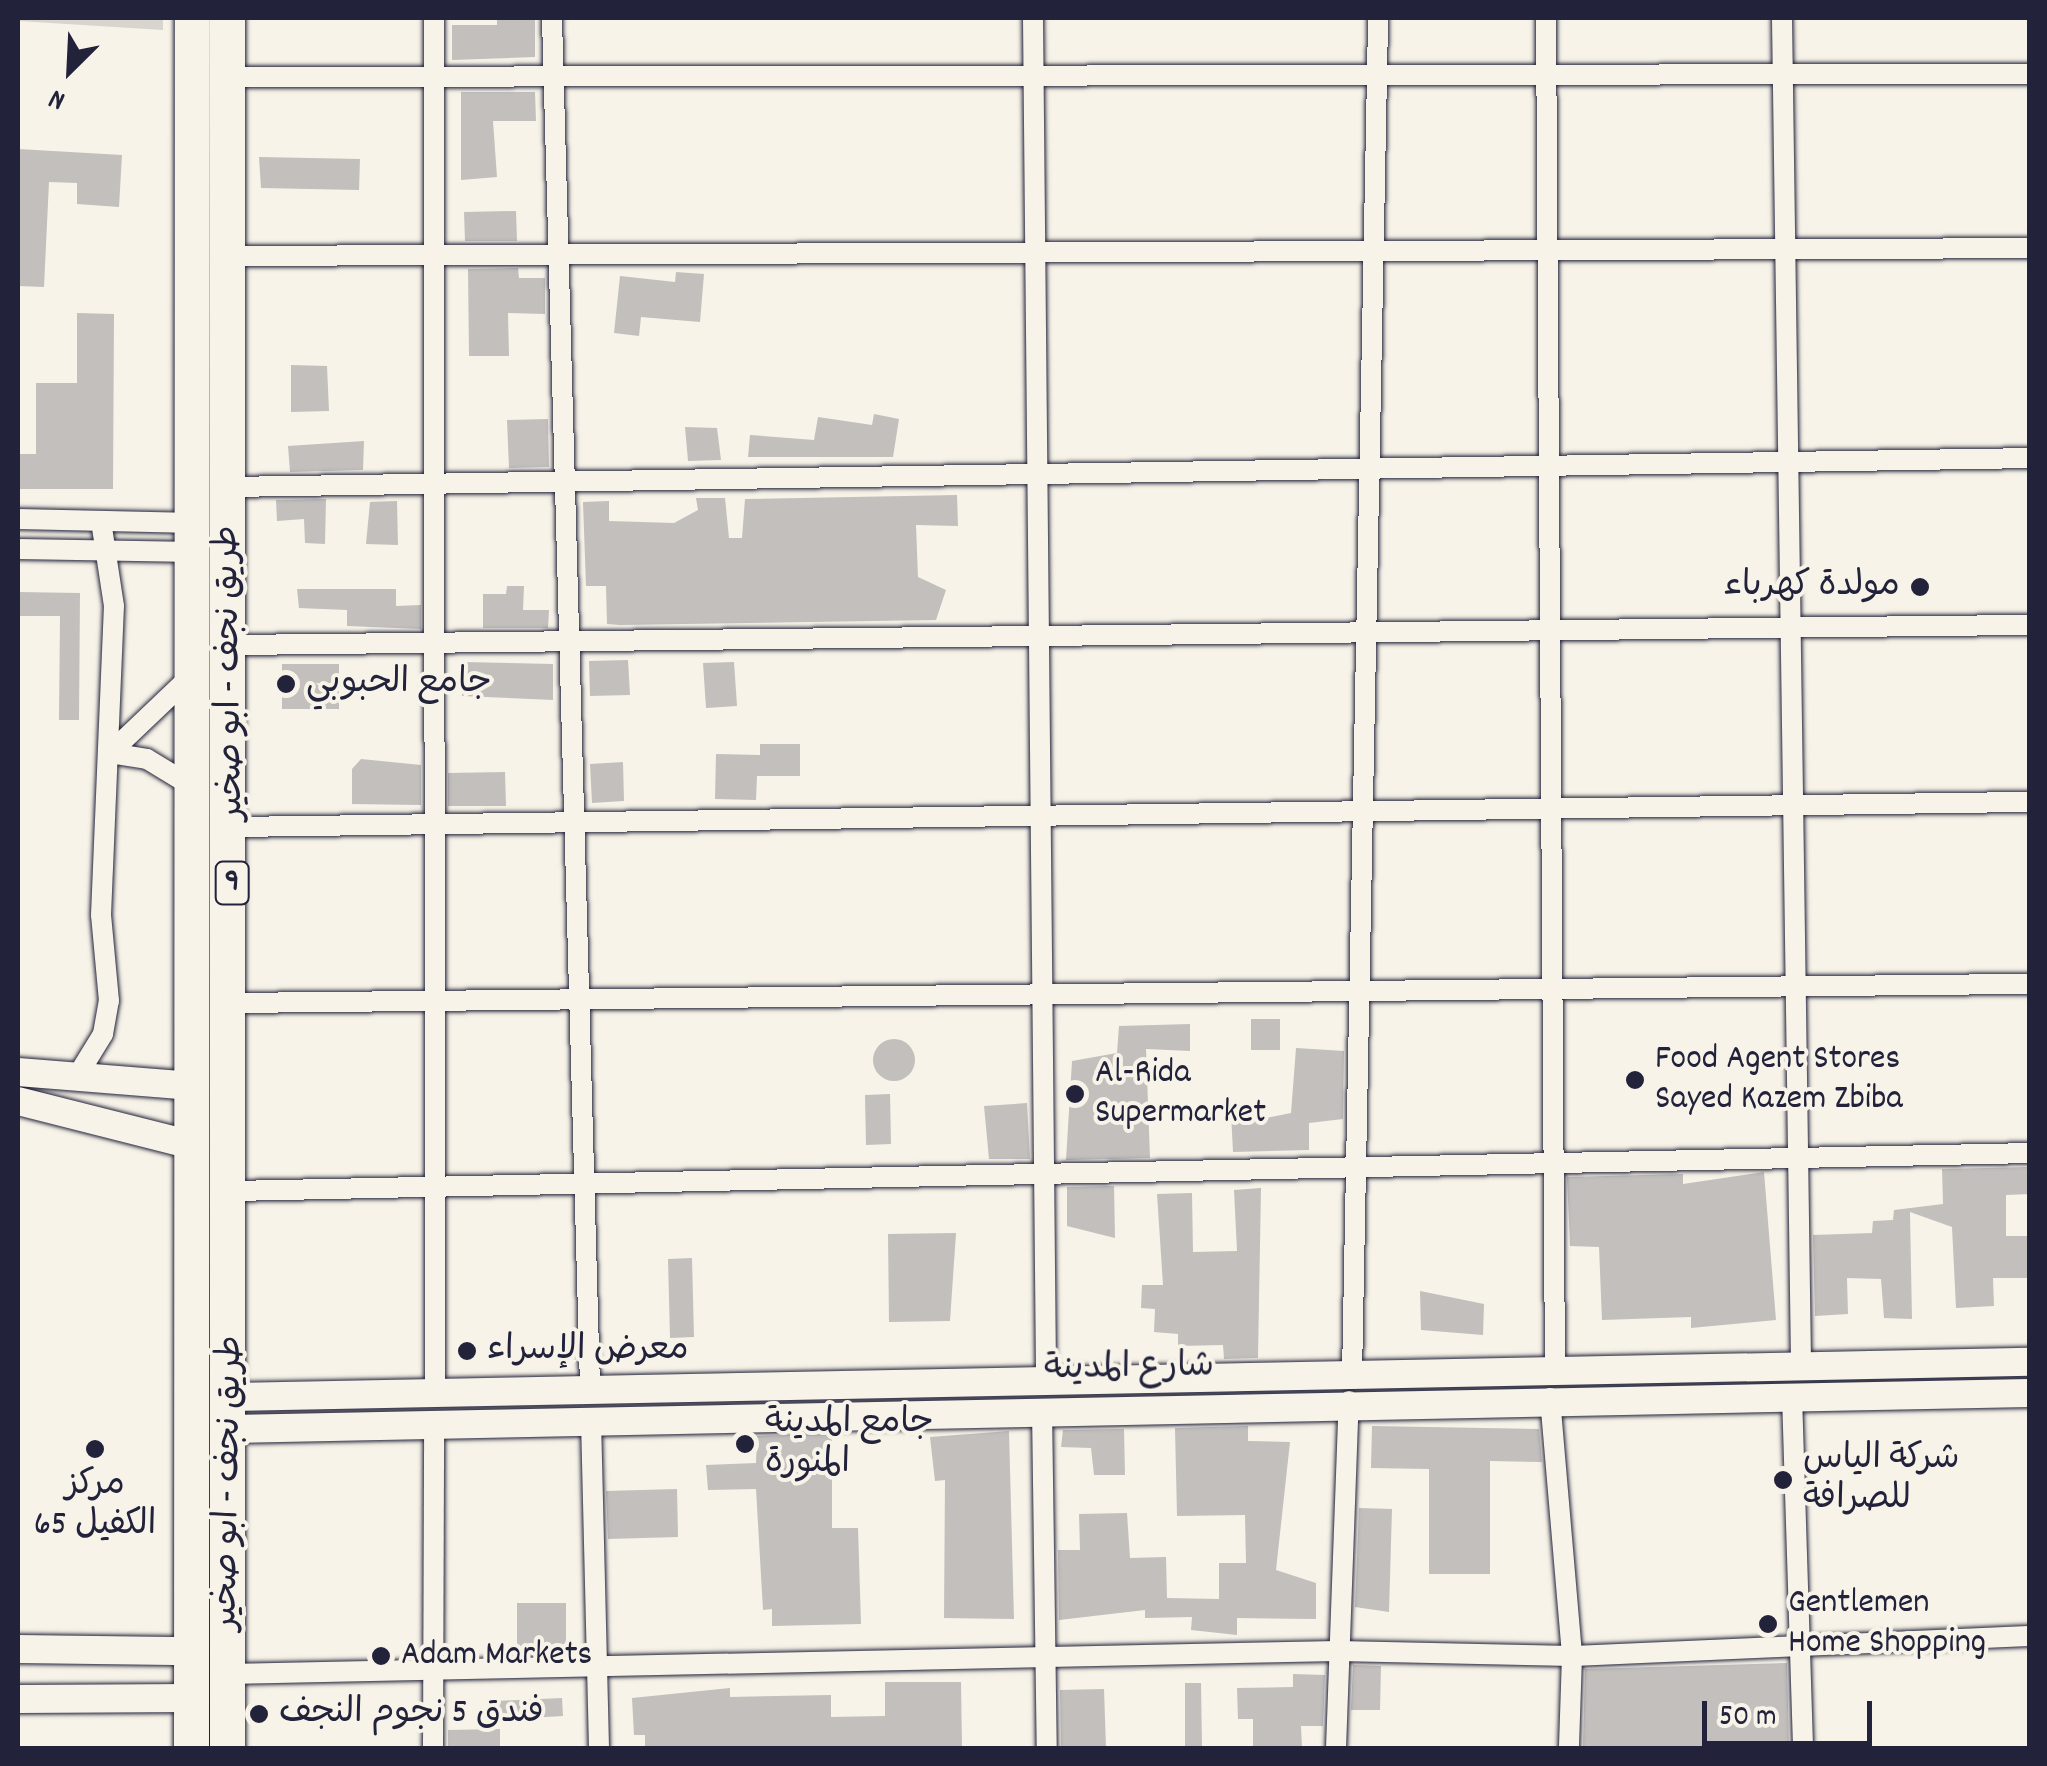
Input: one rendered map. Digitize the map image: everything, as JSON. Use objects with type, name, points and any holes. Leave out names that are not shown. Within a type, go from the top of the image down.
[{"type":"highway","name":"طريق نجف - ابو صخير","points":[[191,1748],[195,538],[192,18]]},
{"type":"highway","name":"طريق نجف - ابو صخير","points":[[227,18],[225,256],[233,827],[227,1748]]},
{"type":"main road","points":[[18,1072],[192,1086]]},
{"type":"main road","points":[[18,1101],[192,1145]]},
{"type":"main road","name":"شارع المدينة","points":[[232,1413],[435,1394],[590,1390],[1044,1395],[1553,1385],[1802,1367],[2030,1362]]},
{"type":"main road","name":"شارع المدينة","points":[[1553,1385],[1792,1396],[2030,1393]]},
{"type":"main road","name":"شارع المدينة","points":[[232,1413],[434,1422],[591,1420],[1044,1395]]},
{"type":"main road","points":[[18,1648],[193,1651]]},
{"type":"main road","points":[[18,1699],[191,1698]]},
{"type":"street","points":[[434,18],[435,1394]]},
{"type":"street","points":[[552,18],[590,1390]]},
{"type":"street","points":[[1033,18],[1046,1748]]},
{"type":"street","points":[[1336,1748],[1350,1389],[1378,18]]},
{"type":"street","points":[[1546,18],[1553,1385],[1572,1656],[1569,1748]]},
{"type":"street","points":[[1782,18],[1802,1367]]},
{"type":"street","points":[[228,77],[2030,74]]},
{"type":"street","points":[[225,256],[2030,248]]},
{"type":"street","points":[[228,486],[2030,458]]},
{"type":"street","points":[[18,519],[101,521],[195,538]]},
{"type":"street","points":[[76,1078],[103,1034],[109,1001],[100,915],[114,606],[101,521]]},
{"type":"street","points":[[18,549],[104,550],[195,538]]},
{"type":"street","points":[[232,645],[2030,625]]},
{"type":"street","points":[[110,753],[194,673]]},
{"type":"street","points":[[110,753],[146,759],[194,787]]},
{"type":"street","points":[[233,827],[2030,802]]},
{"type":"street","points":[[232,1003],[2030,984]]},
{"type":"street","points":[[233,1190],[584,1190],[1042,1168],[1354,1168],[1552,1159],[2030,1153]]},
{"type":"street","points":[[1792,1396],[1803,1748]]},
{"type":"street","points":[[591,1420],[599,1748]]},
{"type":"street","points":[[433,1748],[434,1422]]},
{"type":"street","points":[[228,1674],[432,1676],[1338,1651],[1572,1656],[1801,1641],[2030,1636]]},
{"type":"shaded area","points":[[163,18],[163,30],[18,21]]},
{"type":"building","points":[[497,18],[535,18],[535,57],[452,60],[452,25],[497,25]]},
{"type":"building","points":[[461,92],[535,92],[536,121],[493,121],[497,177],[461,180]]},
{"type":"building","points":[[18,149],[122,155],[119,207],[77,204],[77,183],[49,182],[44,287],[18,286]]},
{"type":"building","points":[[259,157],[360,159],[359,190],[261,188]]},
{"type":"building","points":[[516,211],[517,241],[465,241],[464,212]]},
{"type":"building","points":[[518,268],[519,278],[545,278],[545,314],[508,313],[509,356],[469,356],[468,269]]},
{"type":"building","points":[[676,272],[704,274],[700,322],[641,317],[639,336],[614,333],[620,276],[675,282]]},
{"type":"building","points":[[77,313],[114,314],[113,489],[18,489],[18,454],[36,454],[36,383],[77,383]]},
{"type":"building","points":[[291,365],[327,366],[329,411],[291,412]]},
{"type":"building","points":[[874,414],[899,419],[893,457],[748,457],[750,435],[814,440],[818,417],[872,425]]},
{"type":"building","points":[[548,419],[549,467],[509,468],[507,420]]},
{"type":"building","points":[[685,427],[717,428],[721,460],[688,461]]},
{"type":"building","points":[[364,441],[363,470],[290,472],[288,446]]},
{"type":"building","points":[[957,495],[958,526],[916,525],[918,577],[946,590],[936,620],[607,624],[606,586],[586,586],[583,502],[609,501],[609,521],[674,523],[698,510],[696,498],[725,498],[729,538],[742,538],[745,499]]},
{"type":"building","points":[[326,499],[325,544],[305,543],[304,519],[277,521],[276,500]]},
{"type":"building","points":[[397,501],[398,545],[366,544],[370,502]]},
{"type":"building","points":[[507,586],[524,586],[523,610],[549,610],[548,628],[483,628],[483,594],[506,594]]},
{"type":"building","points":[[297,589],[396,589],[396,606],[421,605],[421,629],[347,626],[347,610],[299,608]]},
{"type":"building","points":[[18,592],[80,593],[79,720],[59,720],[60,616],[18,616]]},
{"type":"building","points":[[628,660],[630,695],[590,696],[589,661]]},
{"type":"building","points":[[462,662],[553,664],[553,700],[462,696]]},
{"type":"building","points":[[734,662],[737,706],[706,708],[703,663]]},
{"type":"building","points":[[282,664],[339,664],[339,709],[282,709]]},
{"type":"building","points":[[760,744],[800,744],[800,776],[757,776],[756,800],[715,799],[716,754],[760,755]]},
{"type":"building","points":[[361,759],[421,765],[421,805],[352,804],[352,769]]},
{"type":"building","points":[[623,762],[624,801],[592,803],[590,764]]},
{"type":"building","points":[[505,772],[506,806],[448,806],[448,773]]},
{"type":"building","points":[[1251,1019],[1280,1019],[1280,1050],[1251,1050]]},
{"type":"building","points":[[1190,1024],[1190,1051],[1146,1049],[1150,1158],[1066,1160],[1072,1061],[1117,1053],[1119,1026]]},
{"type":"building","points":[[894,1039],[909,1045],[915,1060],[909,1075],[894,1081],[879,1075],[873,1060],[879,1045]]},
{"type":"building","points":[[1296,1048],[1344,1051],[1343,1119],[1309,1123],[1309,1150],[1233,1152],[1231,1113],[1250,1112],[1251,1121],[1291,1113]]},
{"type":"building","points":[[890,1094],[891,1144],[866,1145],[865,1095]]},
{"type":"building","points":[[1027,1103],[1030,1159],[989,1159],[984,1106]]},
{"type":"building","points":[[2030,1167],[2030,1194],[2006,1195],[2006,1236],[2030,1236],[2030,1278],[1993,1278],[1994,1306],[1956,1308],[1952,1227],[1910,1212],[1912,1319],[1884,1318],[1881,1279],[1847,1278],[1848,1314],[1815,1316],[1813,1235],[1872,1233],[1873,1221],[1893,1220],[1894,1210],[1943,1204],[1942,1169]]},
{"type":"building","points":[[1764,1172],[1776,1320],[1691,1328],[1691,1317],[1602,1320],[1599,1247],[1570,1246],[1567,1177],[1683,1174],[1683,1184]]},
{"type":"building","points":[[1114,1186],[1115,1238],[1067,1226],[1067,1187]]},
{"type":"building","points":[[1261,1188],[1258,1358],[1224,1359],[1223,1345],[1178,1346],[1178,1334],[1154,1332],[1155,1309],[1141,1308],[1142,1285],[1163,1285],[1157,1194],[1192,1193],[1193,1252],[1237,1251],[1234,1190]]},
{"type":"building","points":[[956,1233],[950,1321],[889,1322],[888,1234]]},
{"type":"building","points":[[692,1258],[694,1337],[670,1338],[668,1259]]},
{"type":"building","points":[[1420,1291],[1484,1304],[1483,1335],[1421,1330]]},
{"type":"building","points":[[1248,1426],[1248,1441],[1290,1442],[1276,1570],[1316,1583],[1316,1619],[1237,1618],[1237,1635],[1191,1630],[1192,1617],[1145,1618],[1145,1610],[1059,1620],[1058,1550],[1080,1550],[1079,1514],[1127,1513],[1130,1558],[1166,1557],[1167,1598],[1219,1599],[1219,1563],[1246,1563],[1245,1515],[1177,1516],[1175,1428]]},
{"type":"building","points":[[1372,1426],[1539,1429],[1542,1462],[1490,1461],[1490,1574],[1429,1574],[1429,1469],[1371,1468]]},
{"type":"building","points":[[1124,1429],[1125,1475],[1094,1475],[1091,1448],[1061,1447],[1063,1430]]},
{"type":"building","points":[[1009,1431],[1014,1619],[944,1618],[945,1480],[935,1481],[930,1437]]},
{"type":"building","points":[[832,1434],[832,1528],[858,1528],[861,1624],[772,1626],[772,1609],[763,1610],[756,1489],[708,1490],[706,1465],[756,1463],[757,1436]]},
{"type":"building","points":[[677,1489],[678,1537],[608,1539],[606,1491]]},
{"type":"building","points":[[1359,1508],[1392,1509],[1389,1612],[1355,1607]]},
{"type":"building","points":[[517,1603],[566,1603],[566,1653],[517,1647]]},
{"type":"building","points":[[1787,1663],[1789,1748],[1583,1748],[1585,1669]]},
{"type":"building","points":[[1353,1665],[1381,1666],[1380,1710],[1351,1710]]},
{"type":"building","points":[[1293,1674],[1325,1675],[1323,1726],[1301,1726],[1302,1748],[1253,1748],[1253,1719],[1238,1719],[1237,1688],[1293,1687]]},
{"type":"building","points":[[885,1682],[961,1682],[962,1748],[645,1748],[645,1735],[634,1735],[632,1698],[730,1688],[730,1697],[831,1695],[831,1717],[885,1716]]},
{"type":"building","points":[[1185,1683],[1201,1683],[1202,1748],[1185,1748]]},
{"type":"building","points":[[1104,1689],[1106,1748],[1061,1748],[1060,1690]]},
{"type":"building","points":[[562,1698],[563,1716],[495,1720],[496,1701]]},
{"type":"building","points":[[500,1729],[500,1748],[448,1748],[448,1730]]},
{"type":"place","name":"مولدة كهرباء","points":[[1920,587]]},
{"type":"place","name":"جامع الحبوبي","points":[[286,684]]},
{"type":"place","name":"Food Agent Stores Sayed Kazem Zbiba","points":[[1635,1080]]},
{"type":"place","name":"Al-Rida Supermarket","points":[[1075,1094]]},
{"type":"place","name":"معرض الإسراء","points":[[467,1351]]},
{"type":"place","name":"جامع المدينة المنورة","points":[[745,1444]]},
{"type":"place","name":"مركز الكفيل 65","points":[[95,1449]]},
{"type":"place","name":"شركة الياس للصرافة","points":[[1783,1480]]},
{"type":"place","name":"Gentlemen Home Shopping","points":[[1768,1624]]},
{"type":"place","name":"Adam Markets","points":[[381,1656]]},
{"type":"place","name":"فندق 5 نجوم النجف","points":[[259,1714]]}]
